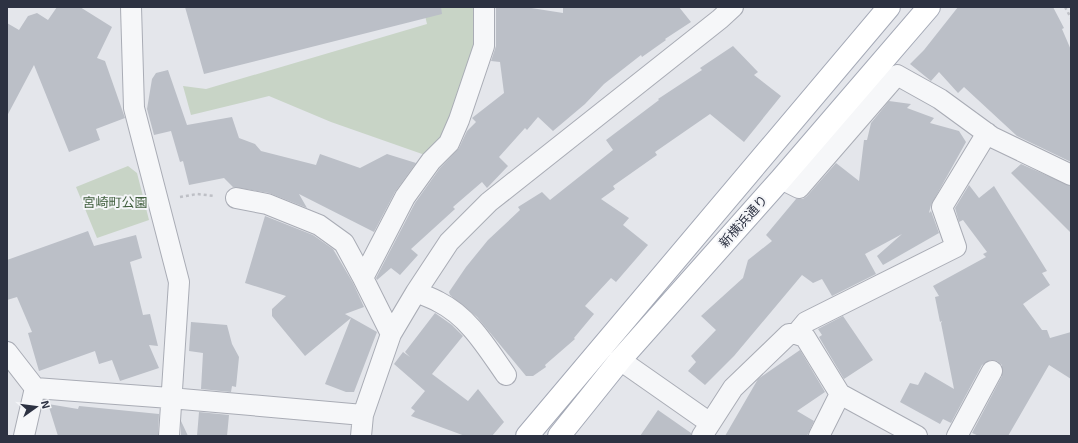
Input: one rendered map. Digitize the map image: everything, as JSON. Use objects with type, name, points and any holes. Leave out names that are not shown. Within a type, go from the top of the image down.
[{"type":"main road","name":"新横浜通り","points":[[527,436],[889,7]]},
{"type":"main road","name":"新横浜通り","points":[[559,436],[620,360],[781,179],[929,7]]},
{"type":"street","points":[[131,7],[134,108],[164,200],[179,282],[170,398],[169,436]]},
{"type":"street","points":[[364,278],[405,197],[431,161],[449,143],[459,120],[484,46],[484,7]]},
{"type":"street","points":[[361,436],[363,415],[391,334],[416,292],[449,242],[489,202],[720,20],[732,7]]},
{"type":"street","points":[[781,179],[799,188],[828,152],[897,75],[940,99],[987,133],[1071,175]]},
{"type":"street","points":[[796,334],[806,322],[956,247],[942,208],[987,133]]},
{"type":"street","points":[[236,198],[267,204],[319,225],[344,243],[364,278],[391,334]]},
{"type":"street","points":[[416,292],[440,302],[464,320],[481,340],[506,375]]},
{"type":"street","points":[[620,360],[706,430],[733,388],[790,334],[796,334],[805,337],[840,394],[917,436]]},
{"type":"street","points":[[7,352],[36,388],[363,415]]},
{"type":"street","points":[[957,436],[992,371]]},
{"type":"street","points":[[24,436],[36,388]]},
{"type":"street","points":[[819,436],[840,394]]},
{"type":"path","points":[[1065,7],[1071,18]]},
{"type":"path","points":[[164,200],[197,194],[236,198]]},
{"type":"green space","points":[[423,7],[479,7],[477,47],[444,140],[425,155],[331,122],[269,96],[191,115],[183,86],[206,89],[427,24]]},
{"type":"green space","name":"宮崎町公園","points":[[128,166],[137,173],[149,220],[97,238],[76,187]]},
{"type":"building","points":[[57,7],[80,7],[112,27],[97,58],[105,61],[125,118],[96,129],[100,140],[69,152],[34,65],[7,116],[7,23],[19,30],[28,16],[37,13],[48,20]]},
{"type":"building","points":[[185,7],[441,7],[442,14],[204,74]]},
{"type":"building","points":[[496,7],[525,7],[563,13],[563,7],[679,7],[691,22],[665,39],[666,40],[642,57],[641,55],[604,84],[585,104],[553,131],[538,117],[527,130],[525,128],[499,157],[508,166],[487,188],[482,182],[453,207],[455,209],[411,249],[418,255],[400,275],[391,268],[377,280],[376,278],[415,203],[440,168],[459,148],[467,131],[476,122],[472,118],[504,93],[500,62],[491,61],[496,46]]},
{"type":"building","points":[[958,7],[1053,7],[1064,28],[1062,29],[1071,50],[1071,162],[1017,136],[964,87],[958,93],[939,72],[931,81],[910,64],[924,50]]},
{"type":"building","points":[[733,46],[758,72],[754,75],[781,96],[744,142],[710,114],[655,152],[657,155],[613,186],[615,189],[601,199],[629,218],[623,225],[648,245],[616,282],[611,278],[585,306],[594,314],[574,338],[575,339],[545,365],[546,367],[533,376],[526,376],[477,317],[450,295],[449,292],[466,267],[488,240],[520,210],[518,207],[542,192],[550,200],[613,150],[606,140],[659,100],[658,99],[702,70],[700,68]]},
{"type":"building","points":[[168,70],[187,125],[232,117],[239,138],[255,144],[261,151],[316,165],[320,154],[360,168],[387,154],[416,163],[395,192],[374,232],[299,194],[307,208],[269,193],[233,187],[224,178],[189,185],[183,161],[180,162],[171,131],[154,135],[147,109],[152,79],[156,73]]},
{"type":"building","points":[[889,101],[911,104],[907,108],[934,118],[930,123],[959,131],[966,142],[931,205],[929,213],[931,211],[939,233],[883,265],[877,256],[902,234],[865,254],[876,274],[832,296],[822,279],[813,283],[802,275],[734,356],[705,385],[688,371],[696,362],[691,356],[716,330],[701,316],[743,278],[748,260],[772,241],[766,235],[796,199],[803,199],[807,196],[836,163],[859,181],[864,140],[867,140],[871,123]]},
{"type":"building","points":[[1021,164],[1071,186],[1071,233],[1011,173]]},
{"type":"building","points":[[969,185],[979,198],[994,186],[1047,271],[1042,273],[1050,285],[1023,304],[1042,330],[1047,330],[1050,338],[1071,332],[1071,379],[1049,365],[1008,436],[979,436],[972,433],[1002,376],[1002,365],[997,361],[991,360],[982,365],[951,423],[943,419],[940,424],[900,402],[910,383],[918,385],[925,372],[954,389],[941,323],[942,321],[940,322],[935,297],[939,296],[933,286],[986,257],[983,254],[987,252],[963,220],[959,222],[955,208]]},
{"type":"building","points":[[265,216],[313,235],[333,249],[353,283],[364,307],[345,314],[377,332],[354,392],[346,392],[325,384],[351,318],[305,356],[272,316],[272,309],[286,296],[245,283]]},
{"type":"building","points":[[88,231],[94,246],[136,235],[142,258],[130,262],[143,315],[150,314],[158,346],[149,345],[159,368],[120,381],[112,360],[99,364],[95,351],[39,371],[28,333],[32,332],[17,297],[7,300],[7,260]]},
{"type":"building","points":[[435,313],[452,325],[463,336],[432,374],[468,401],[478,389],[504,422],[492,436],[465,436],[411,416],[415,411],[411,408],[425,391],[394,364],[403,352],[410,357],[405,352]]},
{"type":"building","points":[[843,316],[873,360],[844,379],[819,337],[822,335],[818,329]]},
{"type":"building","points":[[191,322],[227,325],[232,344],[239,357],[236,387],[232,386],[231,392],[201,389],[203,353],[189,351]]},
{"type":"building","points":[[800,350],[825,392],[797,411],[814,421],[807,436],[725,436],[758,379]]},
{"type":"building","points":[[48,404],[78,409],[79,406],[159,414],[158,436],[58,436]]},
{"type":"building","points":[[658,410],[691,433],[691,436],[640,436]]},
{"type":"building","points":[[199,412],[229,415],[227,436],[197,436]]},
{"type":"building","points":[[181,421],[188,436],[181,436]]}]
